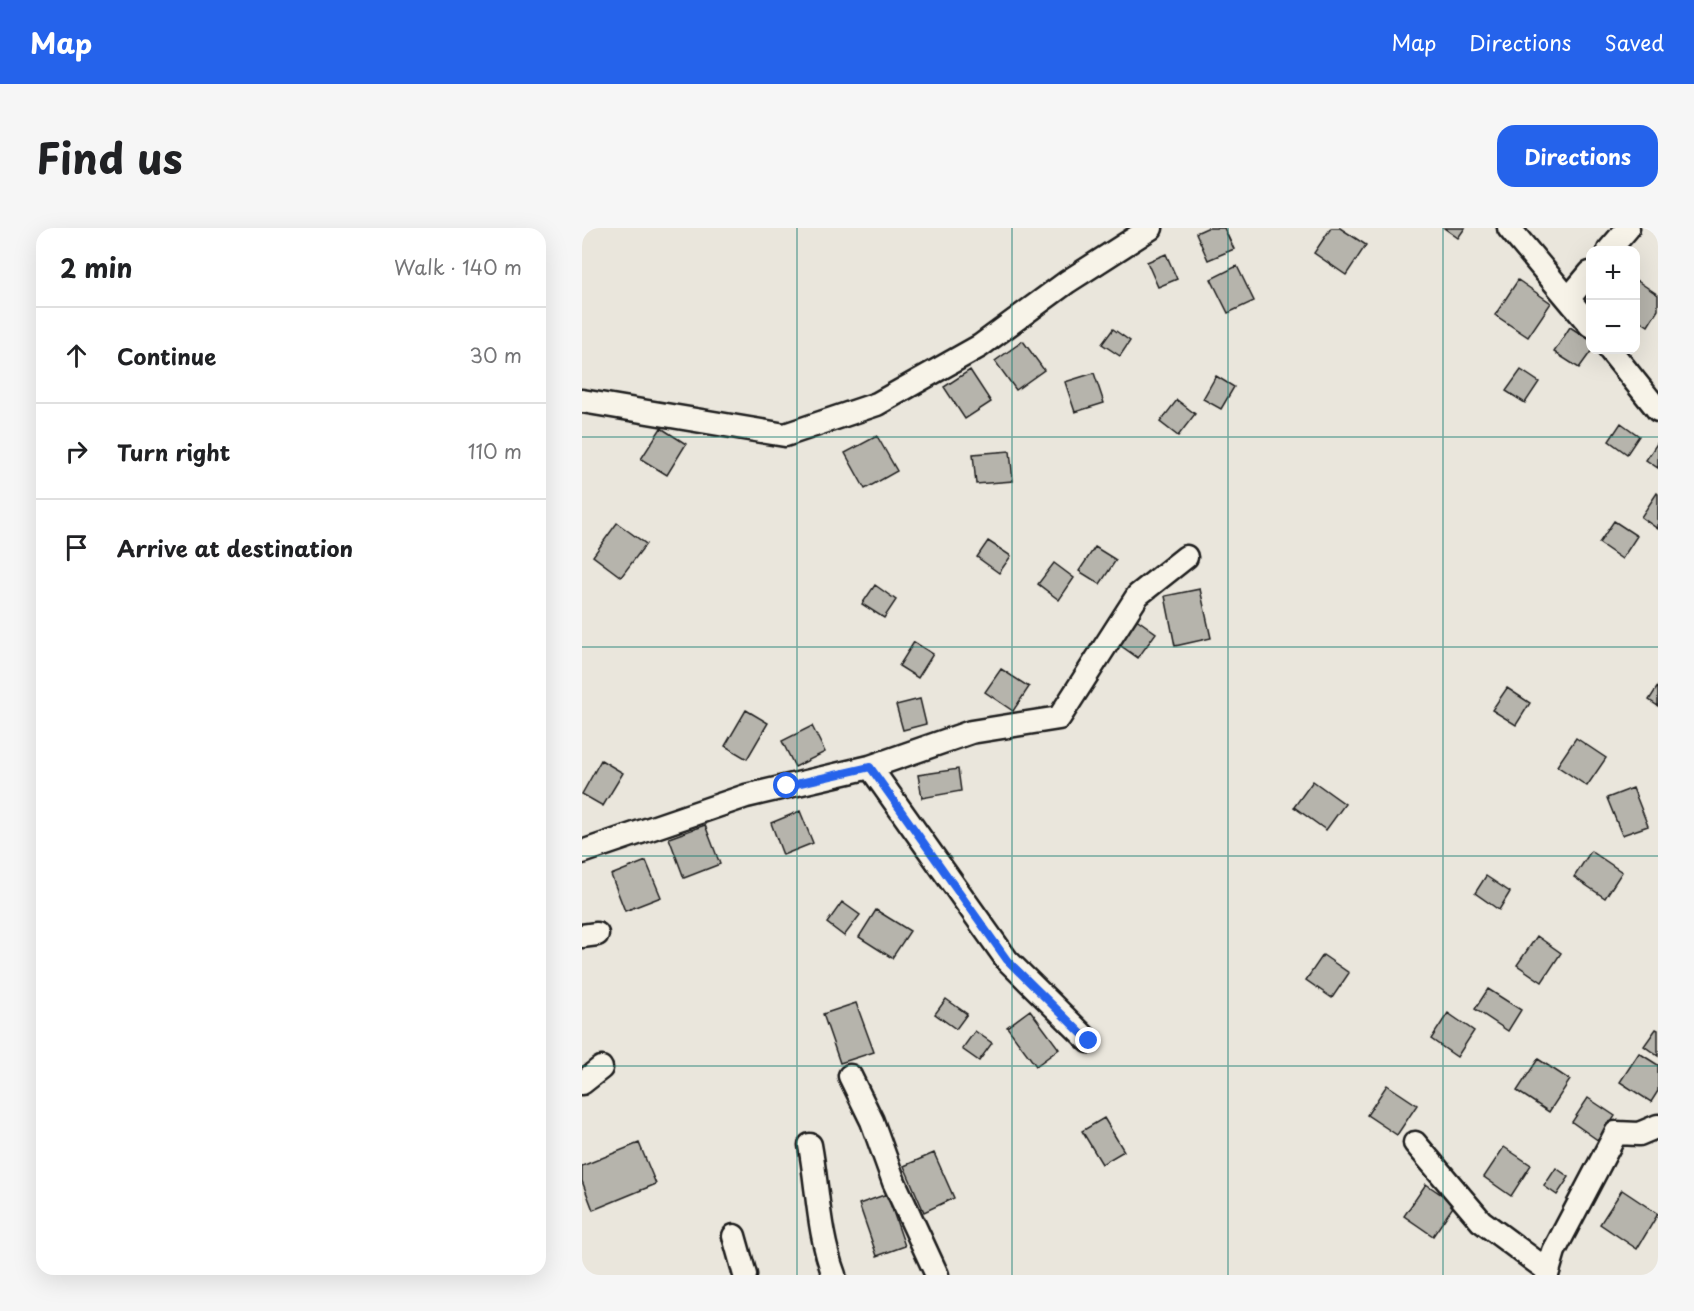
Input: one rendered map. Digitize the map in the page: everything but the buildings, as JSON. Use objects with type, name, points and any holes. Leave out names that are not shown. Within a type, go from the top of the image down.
[{"type":"street","points":[[582,401],[785,435],[877,404],[980,346],[1066,282],[1150,228]]},
{"type":"street","points":[[1509,228],[1586,320]]},
{"type":"street","points":[[1612,246],[1628,228]]},
{"type":"street","points":[[1569,298],[1586,278]]},
{"type":"street","points":[[1613,354],[1658,410]]},
{"type":"street","points":[[582,852],[746,796],[870,767],[972,732],[1059,718],[1138,594],[1186,557]]},
{"type":"street","points":[[870,767],[1007,960],[1089,1041]]},
{"type":"street","points":[[582,1083],[601,1068]]},
{"type":"street","points":[[850,1076],[872,1121],[894,1182],[937,1275]]},
{"type":"street","points":[[1415,1143],[1481,1221],[1547,1273],[1554,1251],[1616,1133],[1639,1134],[1658,1126]]},
{"type":"street","points":[[810,1145],[819,1216],[834,1275]]},
{"type":"street","points":[[734,1236],[745,1275]]},
{"type":"route","points":[[787,786],[870,767],[1007,960],[1089,1041]]}]
